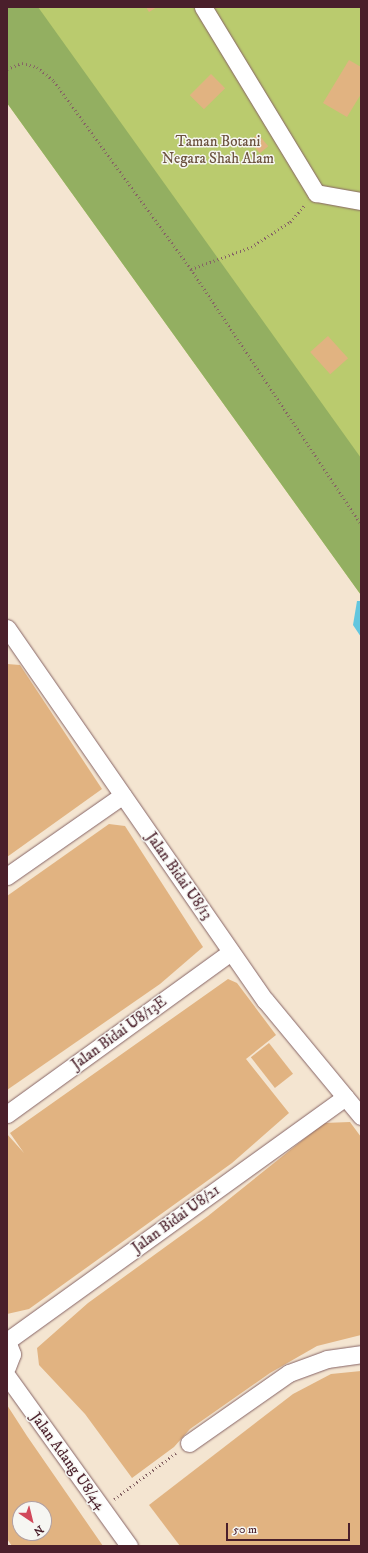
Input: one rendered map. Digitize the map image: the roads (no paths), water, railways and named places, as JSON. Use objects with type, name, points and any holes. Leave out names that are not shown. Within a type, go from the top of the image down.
[{"type":"street","points":[[203,7],[316,193],[361,201]]},
{"type":"street","name":"Jalan Bidai U8/13","points":[[9,636],[123,795],[231,952],[291,1033],[361,1116]]},
{"type":"street","points":[[7,876],[123,795]]},
{"type":"street","name":"Jalan Bidai U8/13E","points":[[7,1114],[231,952]]},
{"type":"street","name":"Jalan Bidai U8/21","points":[[7,1341],[345,1097]]},
{"type":"street","points":[[7,1341],[12,1354],[7,1367]]},
{"type":"street","points":[[189,1443],[289,1373],[327,1359],[361,1354]]},
{"type":"street","name":"Jalan Adang U8/44","points":[[7,1376],[129,1546]]},
{"type":"water","points":[[357,601],[361,601],[361,637],[353,625]]},
{"type":"park label","name":"Taman Botani Negara Shah Alam","points":[[218,150]]}]
